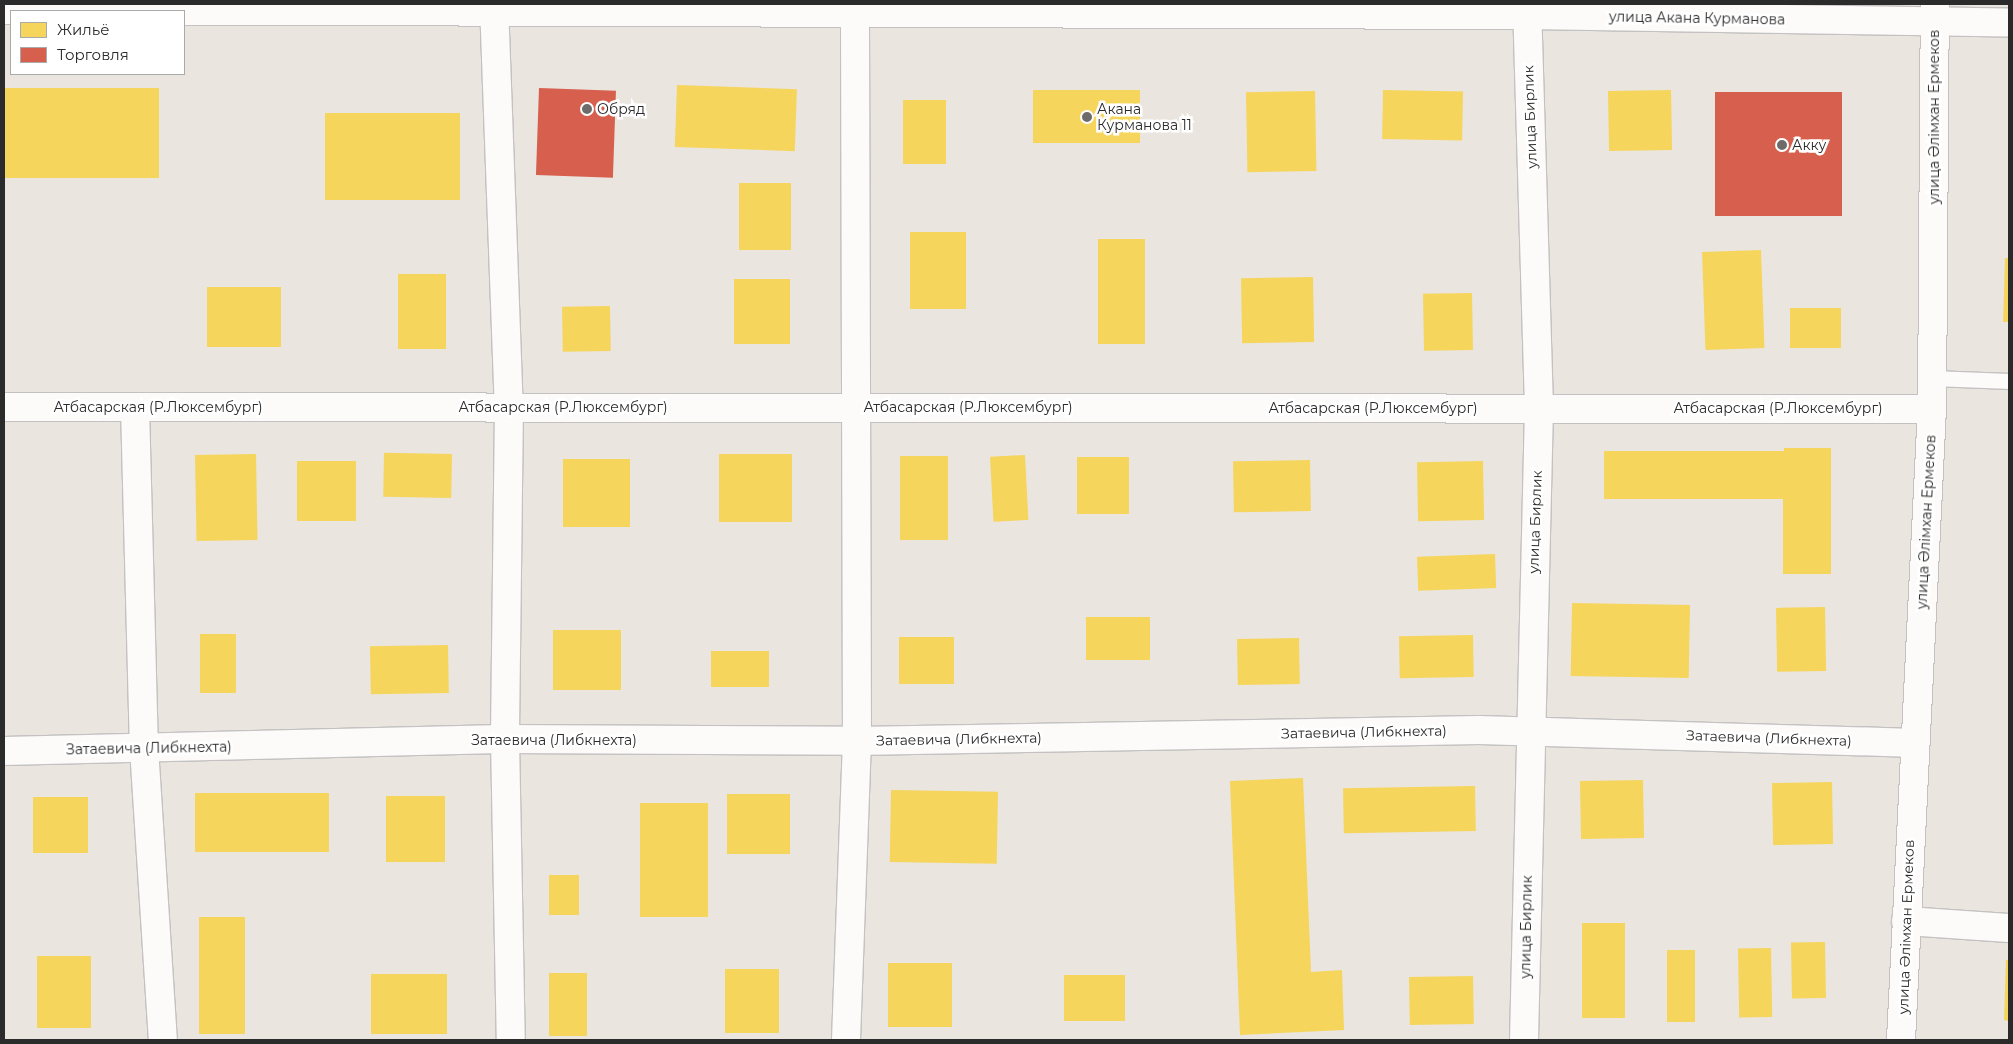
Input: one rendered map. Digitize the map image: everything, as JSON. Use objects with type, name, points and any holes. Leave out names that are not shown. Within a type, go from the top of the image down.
[{"type":"street","name":"улица Акана Курманова","points":[[4,10],[494,8],[1527,9],[1935,14],[2009,24]]},
{"type":"street","points":[[494,8],[509,407],[505,739],[511,1040]]},
{"type":"street","points":[[846,1040],[857,741],[855,8]]},
{"type":"street","name":"улица Бирлик","points":[[1524,1040],[1539,408],[1527,9]]},
{"type":"street","name":"улица Әлімхан Ермеков","points":[[1901,1040],[1914,744],[1932,409],[1935,14]]},
{"type":"street","name":"Атбасарская (Р.Люксембург)","points":[[4,406],[1932,409]]},
{"type":"street","points":[[135,407],[144,748],[163,1040]]},
{"type":"street","name":"Затаевича (Либкнехта)","points":[[4,751],[505,739],[857,741],[1530,730],[1914,744]]},
{"type":"street","points":[[1906,921],[2009,928]]},
{"type":"lane","points":[[1933,378],[2009,380]]},
{"type":"building: Жильё","points":[[677,85],[797,89],[795,151],[675,147]]},
{"type":"building: Жильё","points":[[4,88],[159,88],[159,178],[4,178]]},
{"type":"building: Жильё","name":"Акана Курманова 11","points":[[1033,90],[1140,90],[1140,143],[1033,143]]},
{"type":"building: Жильё","points":[[1383,90],[1463,91],[1462,140],[1382,139]]},
{"type":"building: Жильё","points":[[1671,90],[1672,150],[1609,151],[1608,91]]},
{"type":"building: Жильё","points":[[1315,91],[1316,171],[1247,172],[1246,92]]},
{"type":"building: Жильё","points":[[903,100],[946,100],[946,164],[903,164]]},
{"type":"building: Жильё","points":[[325,113],[460,113],[460,200],[325,200]]},
{"type":"building: Жильё","points":[[739,183],[791,183],[791,250],[739,250]]},
{"type":"building: Жильё","points":[[910,232],[966,232],[966,309],[910,309]]},
{"type":"building: Жильё","points":[[1098,239],[1145,239],[1145,344],[1098,344]]},
{"type":"building: Жильё","points":[[1761,250],[1764,348],[1705,350],[1702,252]]},
{"type":"building: Жильё","points":[[2005,258],[2009,258],[2009,322],[2003,322]]},
{"type":"building: Жильё","points":[[398,274],[446,274],[446,349],[398,349]]},
{"type":"building: Жильё","points":[[1313,277],[1314,342],[1242,343],[1241,278]]},
{"type":"building: Жильё","points":[[734,279],[790,279],[790,344],[734,344]]},
{"type":"building: Жильё","points":[[207,287],[281,287],[281,347],[207,347]]},
{"type":"building: Жильё","points":[[1472,293],[1473,350],[1424,351],[1423,294]]},
{"type":"building: Жильё","points":[[610,306],[611,351],[563,352],[562,307]]},
{"type":"building: Жильё","points":[[1790,308],[1841,308],[1841,348],[1790,348]]},
{"type":"building: Жильё","points":[[1784,448],[1831,448],[1831,574],[1783,574],[1783,499],[1604,499],[1604,451],[1784,451]]},
{"type":"building: Жильё","points":[[384,453],[452,454],[451,498],[383,497]]},
{"type":"building: Жильё","points":[[256,454],[258,540],[197,541],[195,455]]},
{"type":"building: Жильё","points":[[719,454],[792,454],[792,522],[719,522]]},
{"type":"building: Жильё","points":[[1025,455],[1028,520],[993,522],[990,457]]},
{"type":"building: Жильё","points":[[900,456],[948,456],[948,540],[900,540]]},
{"type":"building: Жильё","points":[[1077,457],[1129,457],[1129,514],[1077,514]]},
{"type":"building: Жильё","points":[[563,459],[630,459],[630,527],[563,527]]},
{"type":"building: Жильё","points":[[1310,460],[1311,511],[1234,512],[1233,461]]},
{"type":"building: Жильё","points":[[297,461],[356,461],[356,521],[297,521]]},
{"type":"building: Жильё","points":[[1483,461],[1484,520],[1418,521],[1417,462]]},
{"type":"building: Жильё","points":[[1495,554],[1496,588],[1418,591],[1417,557]]},
{"type":"building: Жильё","points":[[1572,603],[1690,605],[1689,678],[1571,676]]},
{"type":"building: Жильё","points":[[1825,607],[1826,671],[1777,672],[1776,608]]},
{"type":"building: Жильё","points":[[1086,617],[1150,617],[1150,660],[1086,660]]},
{"type":"building: Жильё","points":[[553,630],[621,630],[621,690],[553,690]]},
{"type":"building: Жильё","points":[[200,634],[236,634],[236,693],[200,693]]},
{"type":"building: Жильё","points":[[1473,635],[1474,677],[1400,678],[1399,636]]},
{"type":"building: Жильё","points":[[899,637],[954,637],[954,684],[899,684]]},
{"type":"building: Жильё","points":[[1299,638],[1300,684],[1238,685],[1237,639]]},
{"type":"building: Жильё","points":[[448,645],[449,693],[371,694],[370,646]]},
{"type":"building: Жильё","points":[[711,651],[769,651],[769,687],[711,687]]},
{"type":"building: Жильё","points":[[1303,778],[1311,972],[1342,970],[1344,1030],[1240,1035],[1230,781]]},
{"type":"building: Жильё","points":[[1643,780],[1644,838],[1581,839],[1580,781]]},
{"type":"building: Жильё","points":[[1832,782],[1833,844],[1773,845],[1772,783]]},
{"type":"building: Жильё","points":[[1475,786],[1476,831],[1344,833],[1343,788]]},
{"type":"building: Жильё","points":[[891,790],[998,792],[997,864],[890,862]]},
{"type":"building: Жильё","points":[[195,793],[329,793],[329,852],[195,852]]},
{"type":"building: Жильё","points":[[727,794],[790,794],[790,854],[727,854]]},
{"type":"building: Жильё","points":[[386,796],[445,796],[445,862],[386,862]]},
{"type":"building: Жильё","points":[[33,797],[88,797],[88,853],[33,853]]},
{"type":"building: Жильё","points":[[640,803],[708,803],[708,917],[640,917]]},
{"type":"building: Жильё","points":[[549,875],[579,875],[579,915],[549,915]]},
{"type":"building: Жильё","points":[[199,917],[245,917],[245,1034],[199,1034]]},
{"type":"building: Жильё","points":[[1582,923],[1625,923],[1625,1018],[1582,1018]]},
{"type":"building: Жильё","points":[[1825,942],[1826,998],[1792,999],[1791,943]]},
{"type":"building: Жильё","points":[[1771,948],[1772,1017],[1739,1018],[1738,949]]},
{"type":"building: Жильё","points":[[1667,950],[1695,950],[1695,1022],[1667,1022]]},
{"type":"building: Жильё","points":[[37,956],[91,956],[91,1028],[37,1028]]},
{"type":"building: Жильё","points":[[2006,960],[2009,960],[2009,1021],[2004,1020]]},
{"type":"building: Жильё","points":[[888,963],[952,963],[952,1027],[888,1027]]},
{"type":"building: Жильё","points":[[725,969],[779,969],[779,1033],[725,1033]]},
{"type":"building: Жильё","points":[[549,973],[587,973],[587,1036],[549,1036]]},
{"type":"building: Жильё","points":[[371,974],[447,974],[447,1034],[371,1034]]},
{"type":"building: Жильё","points":[[1064,975],[1125,975],[1125,1021],[1064,1021]]},
{"type":"building: Жильё","points":[[1473,976],[1474,1024],[1410,1025],[1409,977]]},
{"type":"building: Торговля","points":[[539,88],[616,91],[613,178],[536,175]]},
{"type":"building: Торговля","points":[[1715,92],[1842,92],[1842,216],[1715,216]]},
{"type":"place","name":"Обряд","points":[[587,109]]},
{"type":"place","name":"Акана Курманова 11","points":[[1087,117]]},
{"type":"place","name":"Акку","points":[[1782,145]]}]
